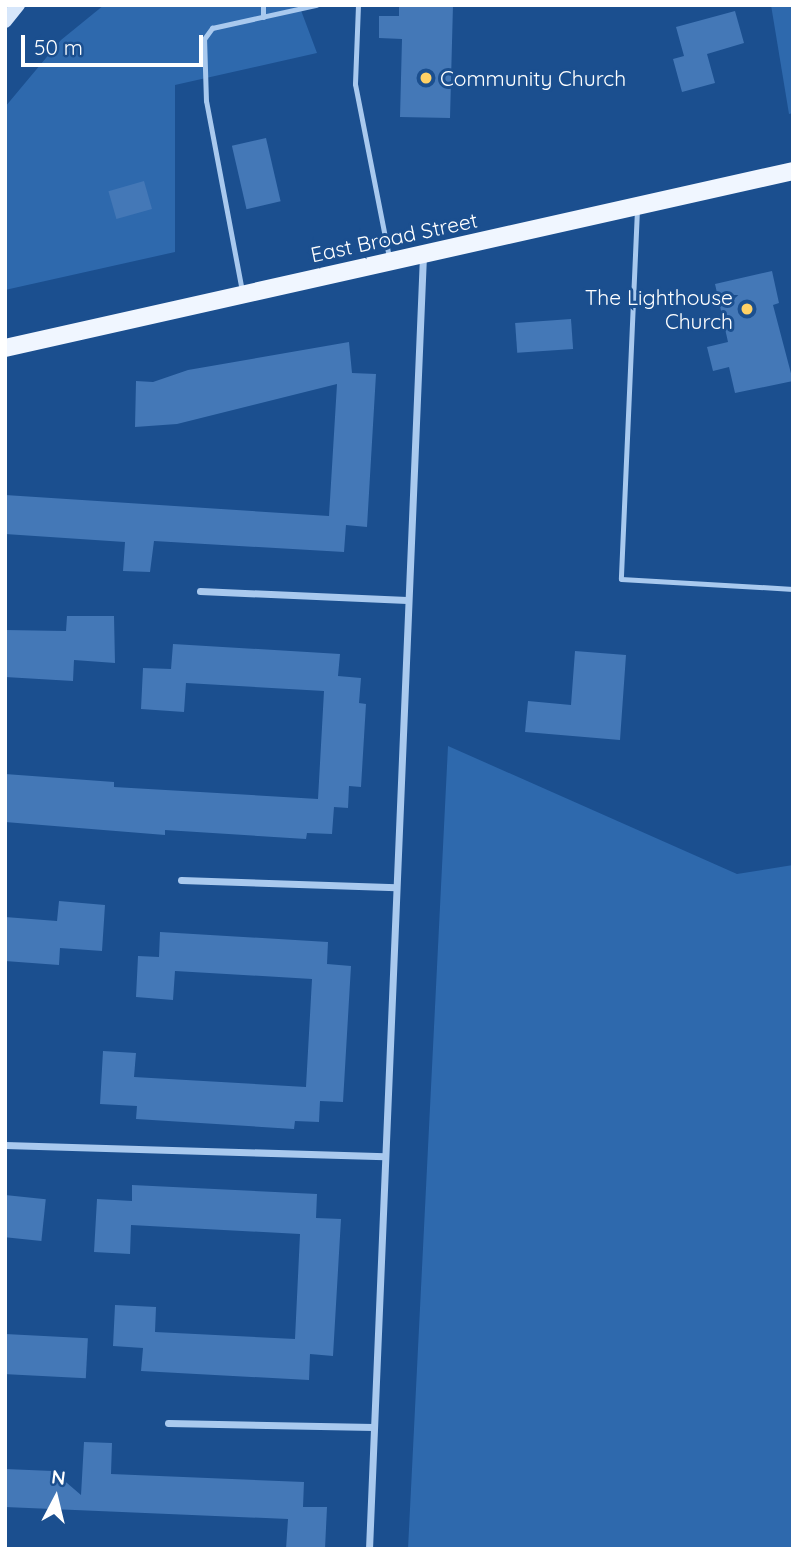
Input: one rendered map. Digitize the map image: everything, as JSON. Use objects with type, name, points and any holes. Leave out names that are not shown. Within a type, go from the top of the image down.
[{"type":"main road","points":[[5,21],[18,5]]},
{"type":"main road","name":"East Broad Street","points":[[5,348],[793,171]]},
{"type":"street","points":[[369,1549],[407,600],[424,253]]},
{"type":"street","points":[[200,591],[407,600]]},
{"type":"street","points":[[181,880],[396,887]]},
{"type":"street","points":[[5,1145],[385,1156]]},
{"type":"street","points":[[168,1423],[373,1427]]},
{"type":"lane","points":[[263,5],[263,17]]},
{"type":"lane","points":[[243,293],[206,101],[204,39],[212,29],[316,5]]},
{"type":"lane","points":[[358,5],[355,84],[390,261]]},
{"type":"lane","points":[[637,206],[621,579],[793,589]]},
{"type":"shaded area","points":[[104,5],[299,5],[317,53],[175,85],[175,252],[5,290],[5,107],[61,40]]},
{"type":"shaded area","points":[[771,5],[793,5],[793,113],[789,114]]},
{"type":"shaded area","points":[[448,746],[737,874],[793,865],[793,1549],[408,1549]]},
{"type":"building","name":"Community Church","points":[[399,5],[453,5],[450,118],[400,117],[402,39],[379,38],[379,16],[399,16]]},
{"type":"building","points":[[735,11],[744,43],[707,54],[715,83],[682,92],[673,59],[684,56],[676,27]]},
{"type":"building","points":[[266,138],[281,201],[247,209],[232,146]]},
{"type":"building","points":[[144,181],[152,209],[116,219],[108,191]]},
{"type":"building","points":[[772,271],[779,303],[773,305],[793,381],[735,393],[729,367],[713,371],[707,347],[728,342],[715,284]]},
{"type":"building","points":[[571,319],[573,349],[517,353],[515,323]]},
{"type":"building","points":[[349,342],[352,373],[376,374],[367,527],[346,525],[344,552],[154,541],[150,572],[123,571],[125,542],[5,534],[5,495],[329,516],[337,384],[177,424],[135,427],[136,381],[153,382],[188,370]]},
{"type":"building","points":[[67,616],[114,616],[115,663],[74,660],[73,681],[5,677],[5,630],[66,631]]},
{"type":"building","points":[[173,644],[340,654],[338,676],[361,678],[359,703],[366,704],[361,787],[349,786],[348,808],[334,807],[332,834],[307,833],[306,839],[165,830],[165,835],[5,822],[5,774],[114,782],[114,787],[318,799],[324,691],[186,683],[184,712],[141,709],[143,668],[171,669]]},
{"type":"building","points":[[575,651],[626,655],[620,740],[525,732],[528,701],[571,705]]},
{"type":"building","points":[[59,901],[105,905],[102,951],[60,948],[59,965],[5,961],[5,917],[57,921]]},
{"type":"building","points":[[160,932],[328,942],[327,964],[351,966],[343,1102],[320,1101],[319,1122],[295,1121],[294,1129],[136,1119],[137,1106],[100,1104],[103,1051],[136,1053],[134,1077],[306,1087],[312,979],[175,971],[173,1000],[136,997],[138,956],[159,957]]},
{"type":"building","points":[[132,1185],[317,1194],[316,1218],[341,1219],[333,1356],[310,1354],[309,1380],[141,1371],[143,1348],[113,1346],[115,1305],[156,1307],[155,1332],[295,1339],[300,1234],[131,1225],[130,1254],[94,1252],[97,1199],[132,1201]]},
{"type":"building","points":[[5,1195],[46,1199],[41,1241],[5,1237]]},
{"type":"building","points":[[5,1334],[88,1338],[86,1378],[5,1374]]},
{"type":"building","points":[[84,1442],[112,1443],[111,1474],[304,1482],[303,1507],[327,1507],[325,1549],[286,1549],[288,1519],[5,1507],[5,1469],[53,1471],[81,1495]]},
{"type":"place","name":"Community Church","points":[[426,78]]},
{"type":"place","name":"The Lighthouse Church","points":[[747,309]]}]
